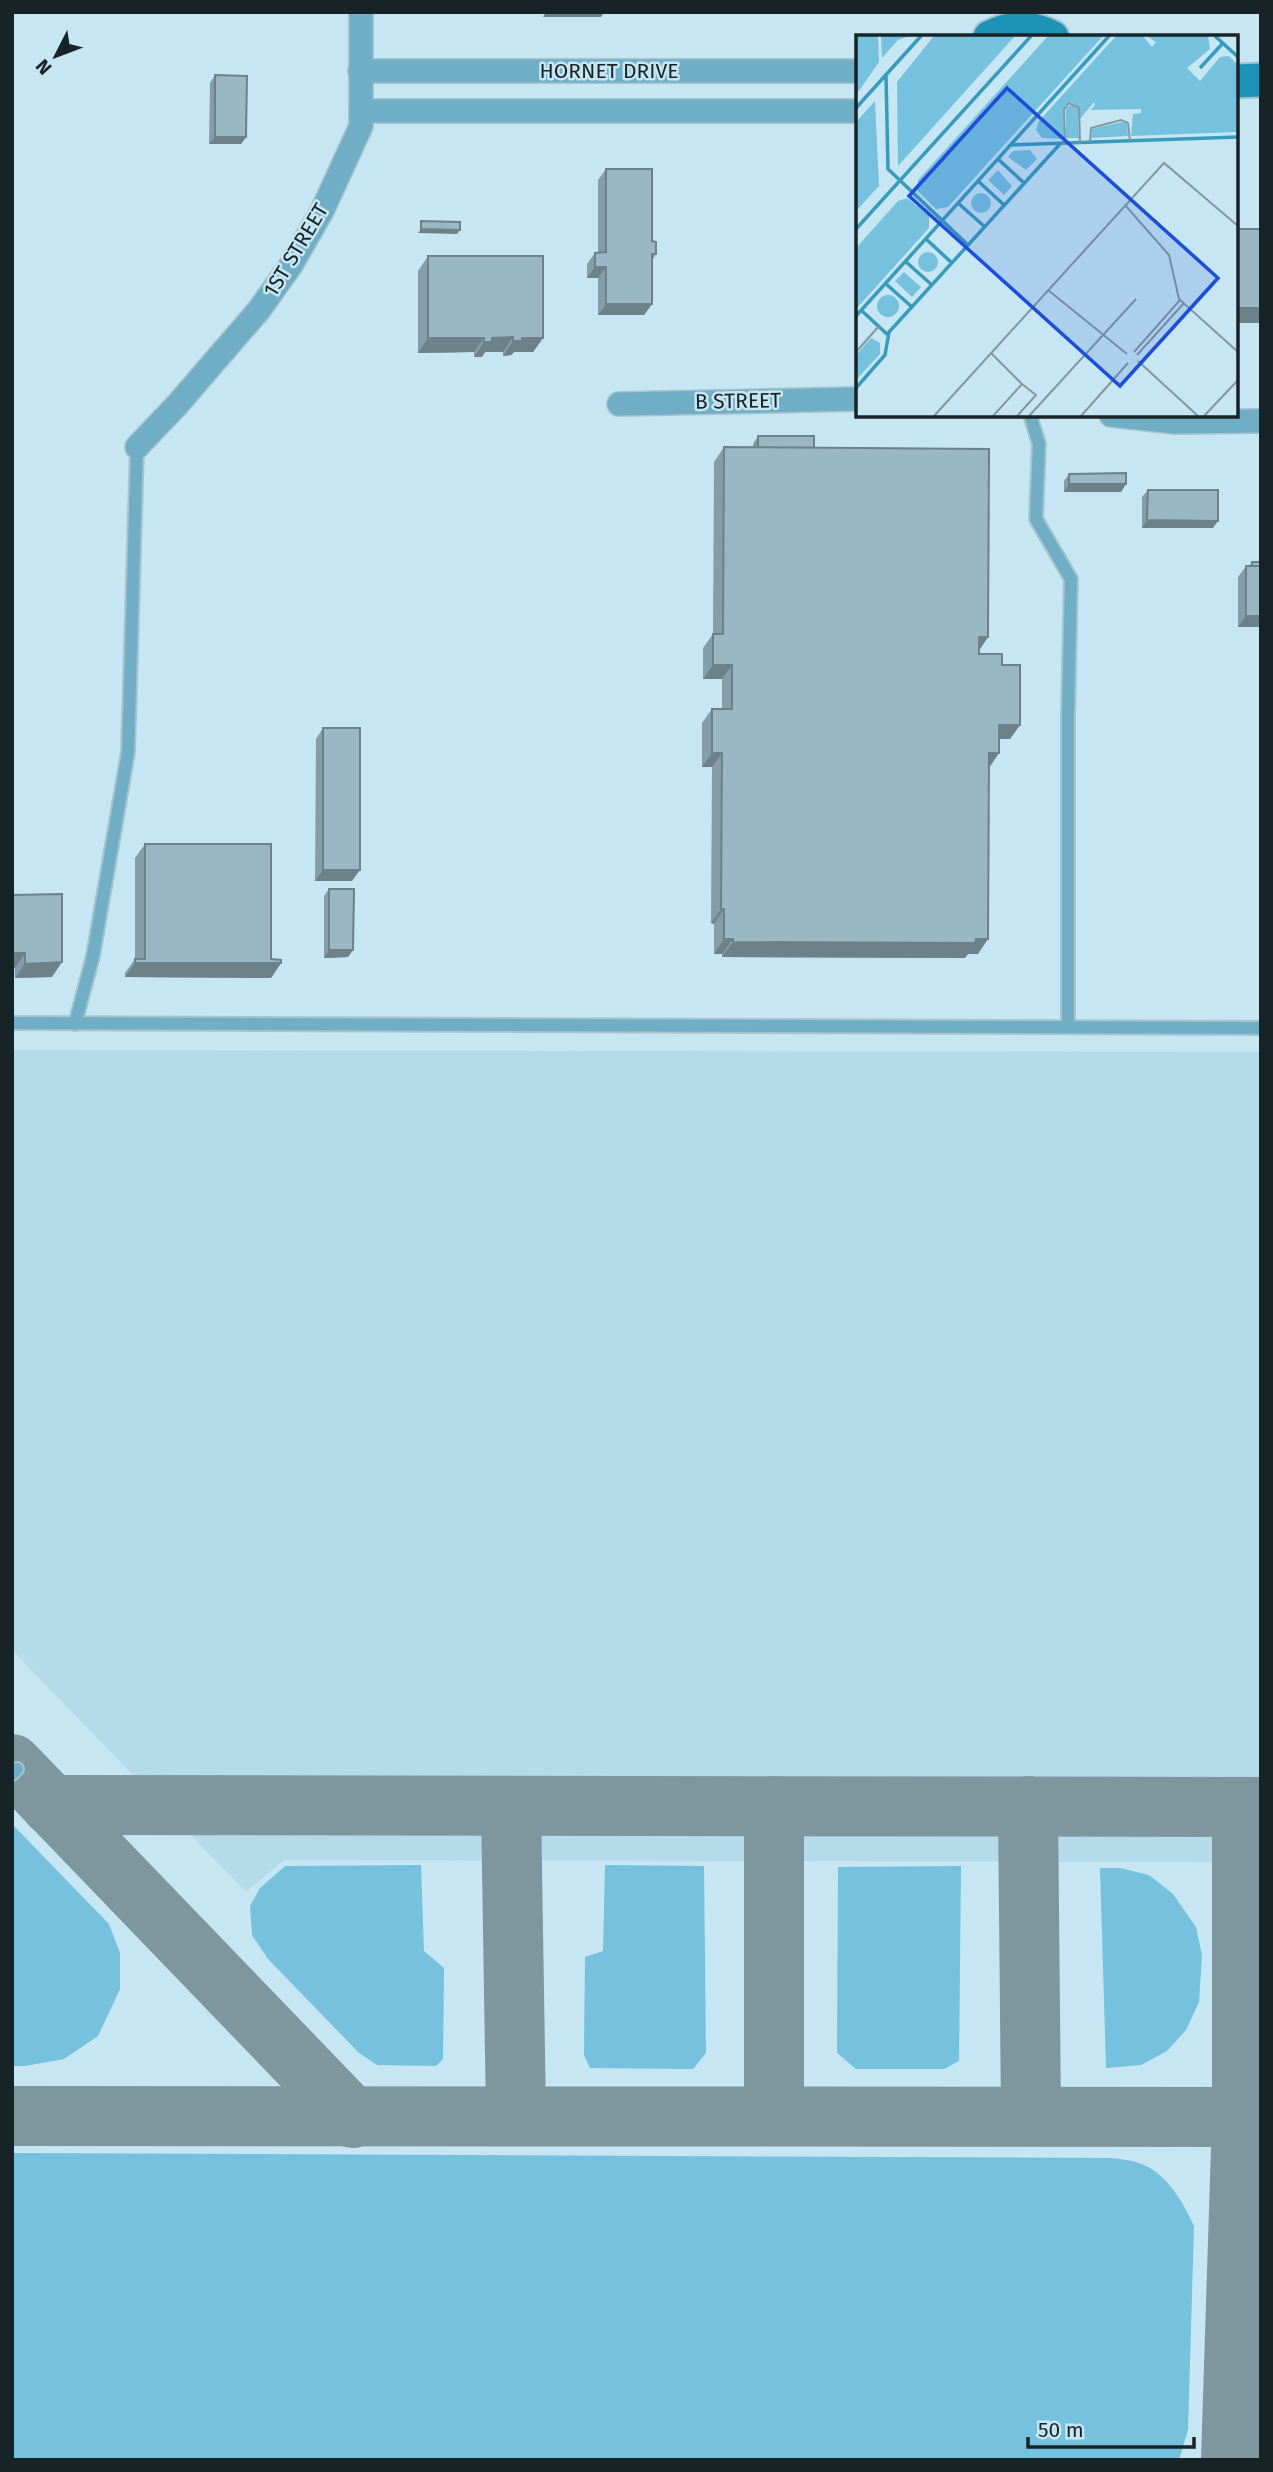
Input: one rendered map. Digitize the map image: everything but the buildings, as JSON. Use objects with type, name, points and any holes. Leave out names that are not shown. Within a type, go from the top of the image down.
[{"type":"main road","points":[[1000,26],[1023,27],[1048,35]]},
{"type":"main road","points":[[1238,81],[1261,80]]},
{"type":"street","name":"1ST STREET","points":[[137,447],[259,310],[291,265],[328,199],[361,126],[361,12]]},
{"type":"street","name":"HORNET DRIVE","points":[[360,71],[856,71]]},
{"type":"street","name":"HORNET DRIVE","points":[[361,111],[856,111]]},
{"type":"street","name":"B STREET","points":[[619,404],[856,399]]},
{"type":"street","points":[[1120,416],[1175,422],[1261,421]]},
{"type":"lane","points":[[1030,416],[1039,444],[1036,519],[1071,579],[1068,1027]]},
{"type":"lane","points":[[75,1024],[93,956],[128,752],[137,447]]},
{"type":"lane","points":[[12,1023],[1261,1028]]},
{"type":"shaded area","points":[[12,1050],[1261,1052],[1261,1862],[284,1860],[246,1892],[12,1650]]},
{"type":"shaded area","points":[[12,1824],[109,1924],[120,1953],[120,1989],[98,2036],[64,2059],[25,2066],[12,2066]]},
{"type":"shaded area","points":[[421,1865],[424,1951],[444,1968],[443,2059],[436,2066],[377,2065],[359,2053],[268,1959],[252,1935],[250,1906],[260,1888],[285,1866]]},
{"type":"shaded area","points":[[605,1865],[704,1866],[706,2053],[693,2069],[590,2068],[584,2055],[585,1957],[603,1951]]},
{"type":"shaded area","points":[[961,1866],[959,2061],[944,2069],[856,2069],[837,2053],[838,1867]]},
{"type":"shaded area","points":[[1100,1868],[1120,1868],[1149,1875],[1173,1894],[1196,1927],[1202,1955],[1199,2002],[1186,2030],[1167,2051],[1141,2065],[1106,2068]]},
{"type":"shaded area","points":[[12,2153],[1111,2158],[1132,2161],[1149,2167],[1165,2181],[1185,2207],[1194,2226],[1188,2430],[1179,2460],[12,2460]]},
{"type":"taxiway","points":[[12,1764],[353,2118]]},
{"type":"taxiway","points":[[51,1805],[1261,1807]]},
{"type":"taxiway","points":[[511,1806],[516,2115]]},
{"type":"taxiway","points":[[774,1806],[774,2116]]},
{"type":"taxiway","points":[[1028,1806],[1031,2116]]},
{"type":"taxiway","points":[[1231,2460],[1242,2117],[1242,1807]]},
{"type":"taxiway","points":[[12,2116],[1261,2117]]}]
